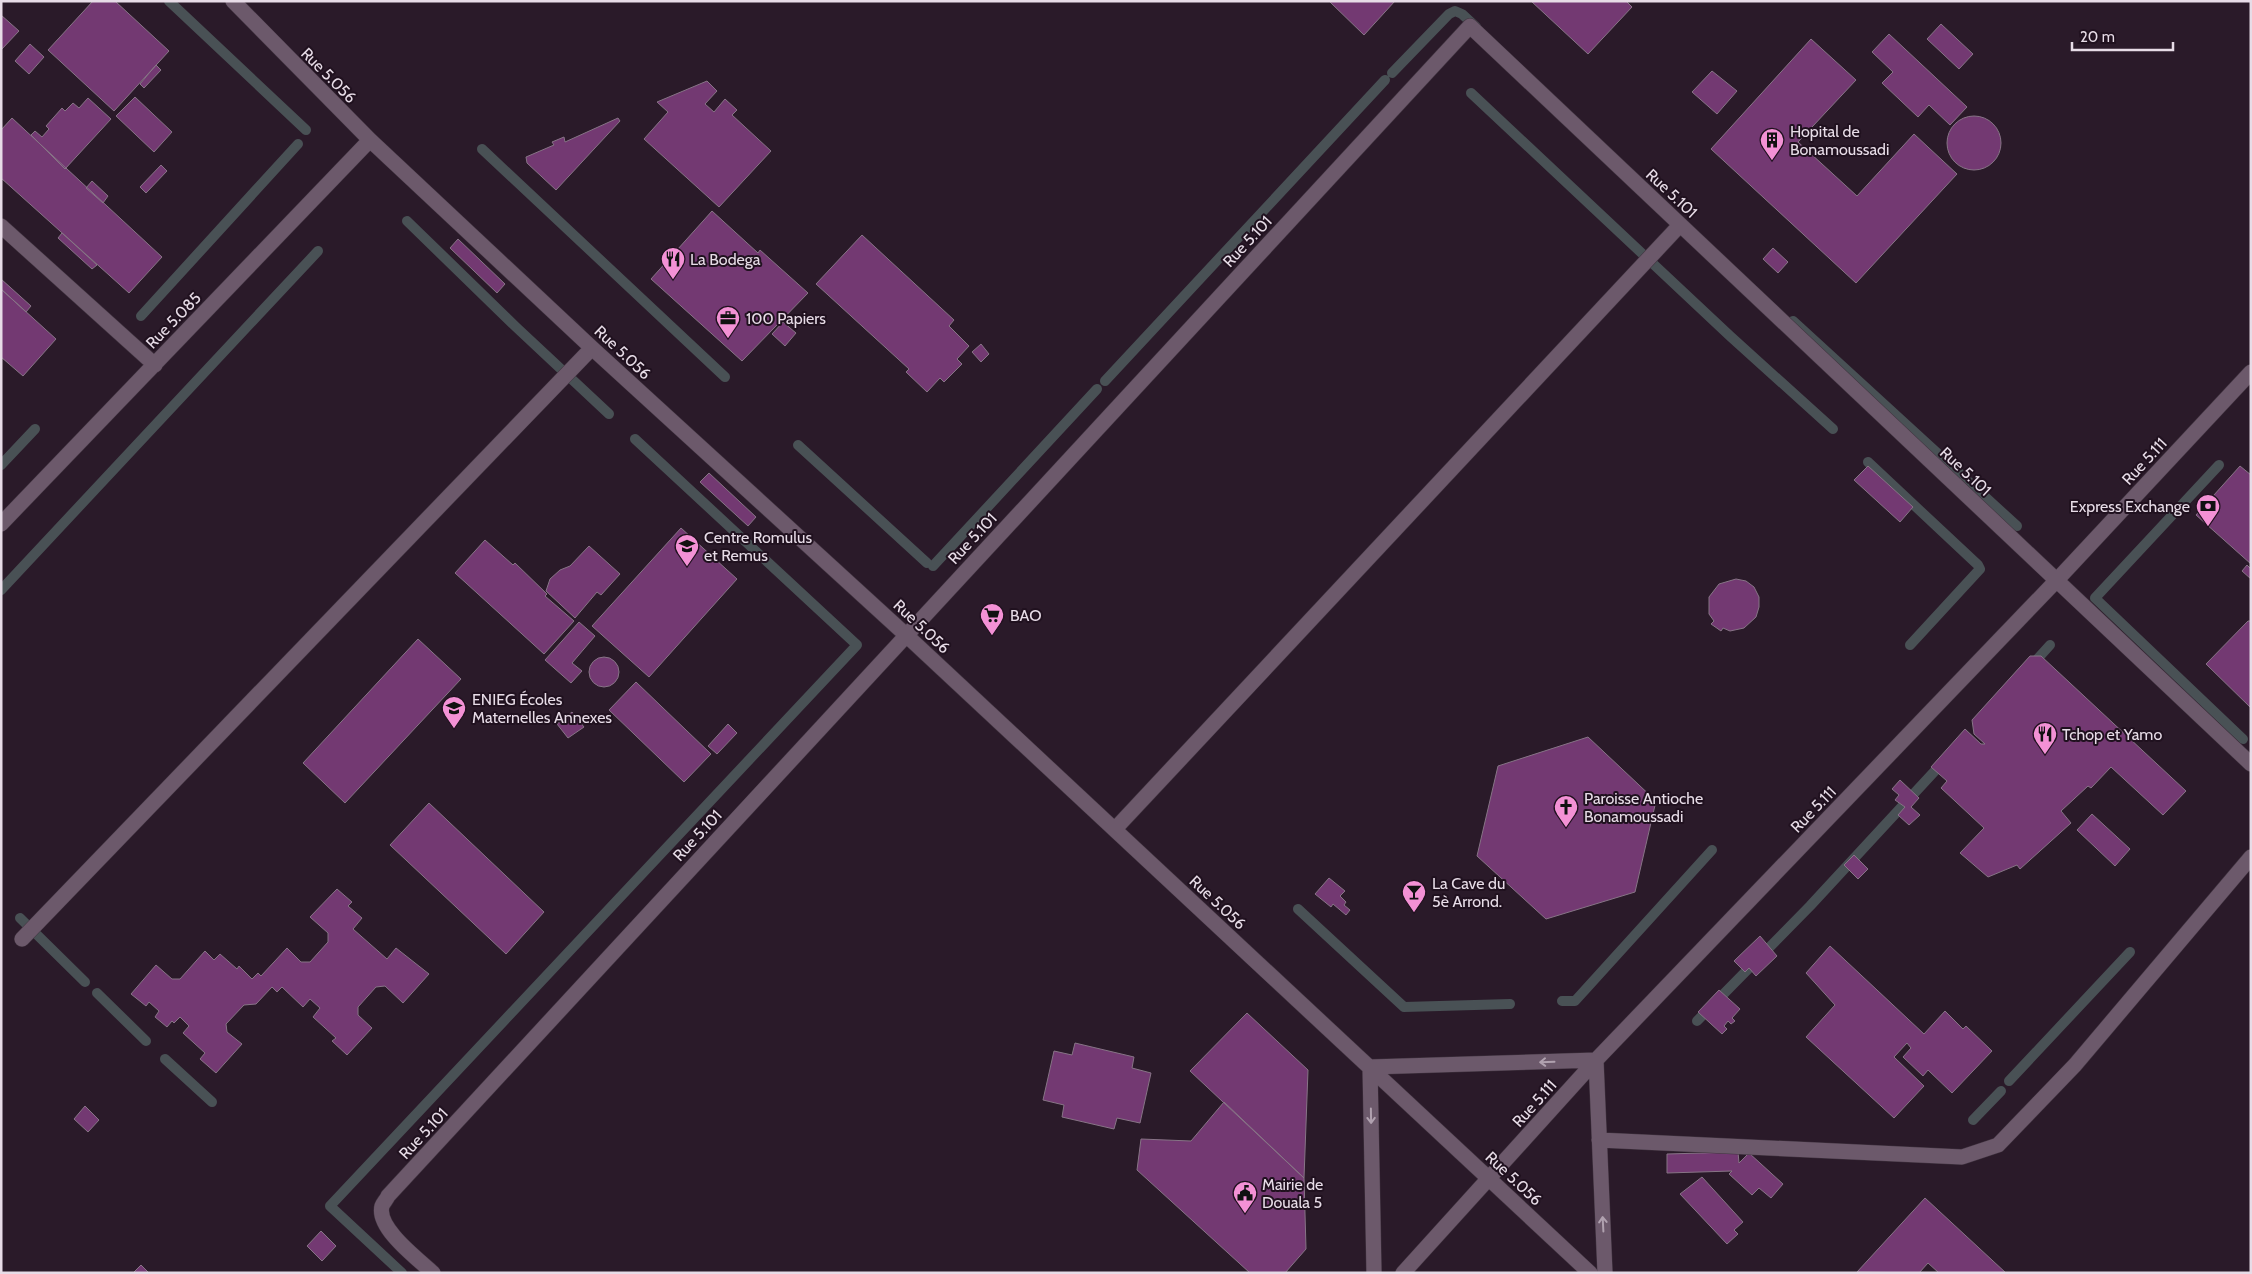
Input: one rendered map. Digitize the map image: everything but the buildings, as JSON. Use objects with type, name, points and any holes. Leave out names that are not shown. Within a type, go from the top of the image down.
[{"type":"street","name":"Rue 5.056","points":[[232,1],[370,140],[592,348],[906,635],[1590,1273]]},
{"type":"street","name":"Rue 5.101","points":[[433,1273],[390,1233],[382,1219],[382,1207],[388,1196],[1470,26],[2251,764]]},
{"type":"street","name":"Rue 5.085","points":[[1,524],[370,140]]},
{"type":"street","points":[[1115,829],[1680,225]]},
{"type":"street","points":[[1,226],[155,365]]},
{"type":"street","points":[[22,939],[592,348]]},
{"type":"street","name":"Rue 5.111","points":[[1403,1273],[1596,1060],[2247,383]]},
{"type":"street","points":[[1599,1140],[1962,1157],[1998,1145],[2075,1065],[2251,856]]},
{"type":"street","points":[[1374,1273],[1370,1067],[1596,1060],[1605,1273]]},
{"type":"waterway","points":[[169,1],[306,130]]},
{"type":"waterway","points":[[1392,73],[1449,14],[1455,11],[1462,14],[1476,27]]},
{"type":"waterway","points":[[1105,381],[1385,80]]},
{"type":"waterway","points":[[1471,93],[1730,336],[1833,429]]},
{"type":"waterway","points":[[141,316],[298,144]]},
{"type":"waterway","points":[[482,149],[725,377]]},
{"type":"waterway","points":[[407,221],[609,414]]},
{"type":"waterway","points":[[1,590],[318,251]]},
{"type":"waterway","points":[[1793,321],[2017,526]]},
{"type":"waterway","points":[[933,566],[1097,389]]},
{"type":"waterway","points":[[1,465],[35,429]]},
{"type":"waterway","points":[[402,1273],[330,1206],[857,645],[635,439]]},
{"type":"waterway","points":[[798,445],[927,563]]},
{"type":"waterway","points":[[1868,462],[1978,565],[1980,569],[1910,645]]},
{"type":"waterway","points":[[2219,465],[2095,598],[2243,739]]},
{"type":"waterway","points":[[2032,665],[2050,645]]},
{"type":"waterway","points":[[1697,1021],[1810,906],[1944,761]]},
{"type":"waterway","points":[[1562,1001],[1575,1001],[1712,850]]},
{"type":"waterway","points":[[1298,909],[1404,1007],[1510,1004]]},
{"type":"waterway","points":[[20,918],[85,982]]},
{"type":"waterway","points":[[2009,1081],[2130,952]]},
{"type":"waterway","points":[[97,993],[146,1041]]},
{"type":"waterway","points":[[165,1059],[212,1102]]},
{"type":"waterway","points":[[1973,1120],[2001,1091]]},
{"type":"place","name":"Hopital de Bonamoussadi","points":[[1772,161]]},
{"type":"place","name":"La Bodega","points":[[673,280]]},
{"type":"place","name":"100 Papiers","points":[[728,339]]},
{"type":"place","name":"Express Exchange","points":[[2208,527]]},
{"type":"place","name":"Centre Romulus et Remus","points":[[687,567]]},
{"type":"place","name":"BAO","points":[[992,636]]},
{"type":"place","name":"ENIEG Écoles Maternelles Annexes","points":[[454,729]]},
{"type":"place","name":"Tchop et Yamo","points":[[2045,755]]},
{"type":"place","name":"Paroisse Antioche Bonamoussadi","points":[[1566,828]]},
{"type":"place","name":"La Cave du 5è Arrond.","points":[[1414,913]]},
{"type":"place","name":"Mairie de Douala 5","points":[[1245,1214]]}]
